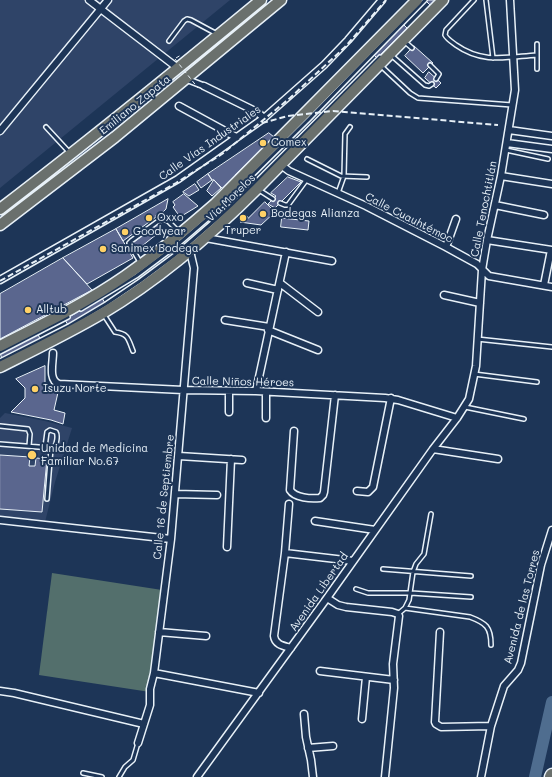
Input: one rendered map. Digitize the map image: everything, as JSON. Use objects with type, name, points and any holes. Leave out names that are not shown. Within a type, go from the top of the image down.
[{"type":"main road","name":"Emiliano Zapata","points":[[0,209],[71,155],[179,69],[261,0]]},
{"type":"main road","name":"Emiliano Zapata","points":[[0,225],[115,137],[281,0]]},
{"type":"main road","name":"Vía Morelos","points":[[0,346],[85,302],[142,265],[181,234],[215,204],[417,0]]},
{"type":"main road","name":"Vía Morelos","points":[[0,367],[70,332],[103,313],[144,286],[206,238],[282,165],[403,37],[443,0]]},
{"type":"street","points":[[89,0],[179,69]]},
{"type":"street","points":[[0,131],[108,0]]},
{"type":"street","name":"Calle Vías Industriales","points":[[0,280],[178,179],[264,118],[324,65],[343,46],[382,0]]},
{"type":"street","name":"Calle Tenochtitlán","points":[[457,418],[471,393],[474,374],[482,270],[514,105],[516,82],[510,0]]},
{"type":"street","points":[[186,79],[257,112],[264,118]]},
{"type":"street","points":[[179,106],[236,137]]},
{"type":"street","points":[[509,130],[552,136]]},
{"type":"street","points":[[507,142],[552,149]]},
{"type":"street","name":"Calle Cuauhtémoc","points":[[282,165],[289,171],[366,206],[446,247],[477,264],[489,276],[552,287]]},
{"type":"street","points":[[501,176],[552,184]]},
{"type":"street","points":[[495,205],[544,215]]},
{"type":"street","points":[[446,247],[456,219]]},
{"type":"street","points":[[206,238],[332,261]]},
{"type":"street","points":[[487,240],[551,250],[544,286]]},
{"type":"street","name":"Calle 16 de Septiembre","points":[[138,743],[150,705],[150,689],[154,673],[171,539],[194,268],[194,262],[190,251]]},
{"type":"street","points":[[256,391],[286,252]]},
{"type":"street","points":[[247,283],[278,290]]},
{"type":"street","points":[[280,283],[318,312]]},
{"type":"street","points":[[444,295],[480,303]]},
{"type":"street","points":[[225,320],[269,329],[318,350]]},
{"type":"street","name":"Calle Niños Héroes","points":[[53,354],[52,376],[54,381],[59,384],[183,390],[256,391],[391,398],[457,418]]},
{"type":"street","points":[[229,391],[229,412]]},
{"type":"street","points":[[266,392],[266,418]]},
{"type":"street","points":[[294,432],[290,490],[298,496],[320,498],[324,492],[335,395]]},
{"type":"street","points":[[357,491],[368,492],[373,487],[391,398]]},
{"type":"street","name":"Avenida Libertad","points":[[197,777],[259,693],[433,449],[457,418]]},
{"type":"street","points":[[433,449],[498,460]]},
{"type":"street","points":[[179,456],[242,460]]},
{"type":"street","points":[[227,548],[231,459]]},
{"type":"street","points":[[175,494],[216,495]]},
{"type":"street","points":[[289,504],[285,553],[274,636],[276,642],[291,648]]},
{"type":"street","points":[[0,520],[171,539]]},
{"type":"street","points":[[315,521],[375,530]]},
{"type":"street","name":"Avenida de las Torres","points":[[481,777],[491,726],[504,686],[518,670],[521,663],[541,564],[552,530]]},
{"type":"street","points":[[285,553],[352,561]]},
{"type":"street","points":[[327,598],[338,605],[346,607],[398,614],[399,620],[393,664],[394,680],[385,777]]},
{"type":"street","points":[[159,632],[206,636]]},
{"type":"street","points":[[440,632],[436,724],[441,727],[491,726]]},
{"type":"street","points":[[320,671],[394,680]]},
{"type":"street","points":[[154,673],[259,693]]},
{"type":"street","points":[[362,719],[366,677]]},
{"type":"street","points":[[0,691],[144,724]]},
{"type":"street","points":[[304,714],[313,777]]},
{"type":"street","points":[[308,748],[333,746]]},
{"type":"lane","points":[[77,311],[136,276],[176,246],[212,214],[312,116],[425,0]]},
{"type":"lane","points":[[412,48],[403,37],[438,0]]},
{"type":"lane","points":[[474,0],[446,30],[445,34],[447,38],[467,52],[481,57],[493,58],[537,55]]},
{"type":"lane","points":[[486,0],[493,58]]},
{"type":"lane","points":[[169,41],[187,19],[192,20],[219,35]]},
{"type":"lane","points":[[537,44],[537,69]]},
{"type":"lane","points":[[383,58],[425,85],[428,86],[432,84]]},
{"type":"lane","points":[[383,58],[410,93],[418,98],[514,105]]},
{"type":"lane","points":[[0,361],[69,326],[106,304],[175,255],[236,202],[383,58]]},
{"type":"lane","points":[[430,65],[439,74],[436,79]]},
{"type":"lane","points":[[46,127],[71,155]]},
{"type":"lane","points":[[338,193],[344,176],[345,134],[350,127]]},
{"type":"lane","points":[[506,150],[548,159]]},
{"type":"lane","points":[[307,159],[344,176],[368,177]]},
{"type":"lane","points":[[280,203],[285,205],[288,204],[307,179]]},
{"type":"lane","points":[[257,189],[274,199]]},
{"type":"lane","points":[[142,265],[130,245],[131,241],[157,222],[164,219],[181,234]]},
{"type":"lane","points":[[103,313],[116,332],[126,335],[133,351]]},
{"type":"lane","points":[[0,352],[71,315]]},
{"type":"lane","points":[[477,339],[552,347]]},
{"type":"lane","points":[[474,374],[537,382]]},
{"type":"lane","points":[[464,407],[524,419]]},
{"type":"lane","points":[[0,426],[28,429],[30,434],[29,446]]},
{"type":"lane","points":[[0,444],[51,448],[56,444],[57,434],[55,431],[50,430],[46,433],[45,447]]},
{"type":"lane","points":[[46,499],[51,448]]},
{"type":"lane","points":[[398,614],[405,608],[409,600],[413,572],[416,564],[424,554],[432,514]]},
{"type":"lane","points":[[383,570],[471,576]]},
{"type":"lane","points":[[356,589],[368,593],[411,593],[471,596]]},
{"type":"lane","points":[[405,608],[470,617],[478,620],[489,629],[491,634],[491,645]]},
{"type":"lane","points":[[119,777],[134,757],[138,743]]},
{"type":"lane","points":[[83,773],[102,777]]},
{"type":"path","points":[[180,54],[175,58],[201,87]]},
{"type":"shaded area","points":[[0,0],[230,0],[0,188]]},
{"type":"shaded area","name":"Unidad de Medicina Familiar No.67","points":[[5,413],[72,428],[55,482],[45,522],[0,516],[0,418]]},
{"type":"green space","points":[[52,573],[162,590],[150,692],[39,675]]},
{"type":"building","points":[[435,0],[430,5],[426,1]]},
{"type":"building","points":[[403,24],[407,28],[377,58],[373,54]]},
{"type":"building","points":[[414,46],[433,63],[423,73],[405,56]]},
{"type":"building","points":[[429,72],[441,83],[436,88],[425,78]]},
{"type":"building","points":[[269,133],[274,137],[235,175],[237,177],[224,190],[214,180],[212,180],[208,174]]},
{"type":"building","points":[[208,174],[212,180],[201,188],[197,182]]},
{"type":"building","points":[[288,177],[301,182],[275,208],[268,204],[276,196],[271,193]]},
{"type":"building","points":[[214,180],[221,188],[212,196],[207,191]]},
{"type":"building","points":[[195,184],[199,190],[189,196],[183,192]]},
{"type":"building","points":[[184,194],[198,206],[180,217],[173,207],[175,205],[173,202]]},
{"type":"building","points":[[168,199],[166,209],[163,212],[156,215],[156,217],[123,241],[116,229]]},
{"type":"building","name":"Bodegas Alianza","points":[[265,202],[275,212],[261,225],[240,222],[247,216],[248,218]]},
{"type":"building","points":[[282,218],[309,221],[308,230],[281,227]]},
{"type":"building","points":[[158,224],[162,230],[137,250],[132,244]]},
{"type":"building","name":"Sanimex Bodega","points":[[116,229],[133,258],[87,284],[63,258]]},
{"type":"building","name":"Alltub","points":[[63,258],[92,290],[0,339],[0,294]]},
{"type":"building","points":[[102,298],[105,303],[68,325],[65,320]]},
{"type":"building","points":[[38,334],[40,339],[2,359],[0,353]]},
{"type":"building","points":[[45,366],[45,387],[59,388],[54,410],[65,413],[63,424],[11,412],[25,398],[25,388],[16,379]]},
{"type":"building","points":[[0,455],[30,457],[29,466],[35,466],[36,458],[47,459],[42,512],[0,509]]},
{"type":"waterway","points":[[535,777],[552,702]]},
{"type":"railway","points":[[0,281],[176,183],[222,154],[290,98],[345,47],[386,0]]},
{"type":"railway","points":[[262,123],[288,116],[333,111],[498,125]]},
{"type":"place","name":"Comex","points":[[263,143]]},
{"type":"place","name":"Bodegas Alianza","points":[[263,214]]},
{"type":"place","name":"Oxxo","points":[[149,218]]},
{"type":"place","name":"Truper","points":[[243,218]]},
{"type":"place","name":"Goodyear","points":[[125,232]]},
{"type":"place","name":"Sanimex Bodega","points":[[103,249]]},
{"type":"place","name":"Alltub","points":[[28,310]]},
{"type":"place","name":"Isuzu Norte","points":[[35,389]]},
{"type":"place","name":"Unidad de Medicina Familiar No.67","points":[[32,455]]}]
